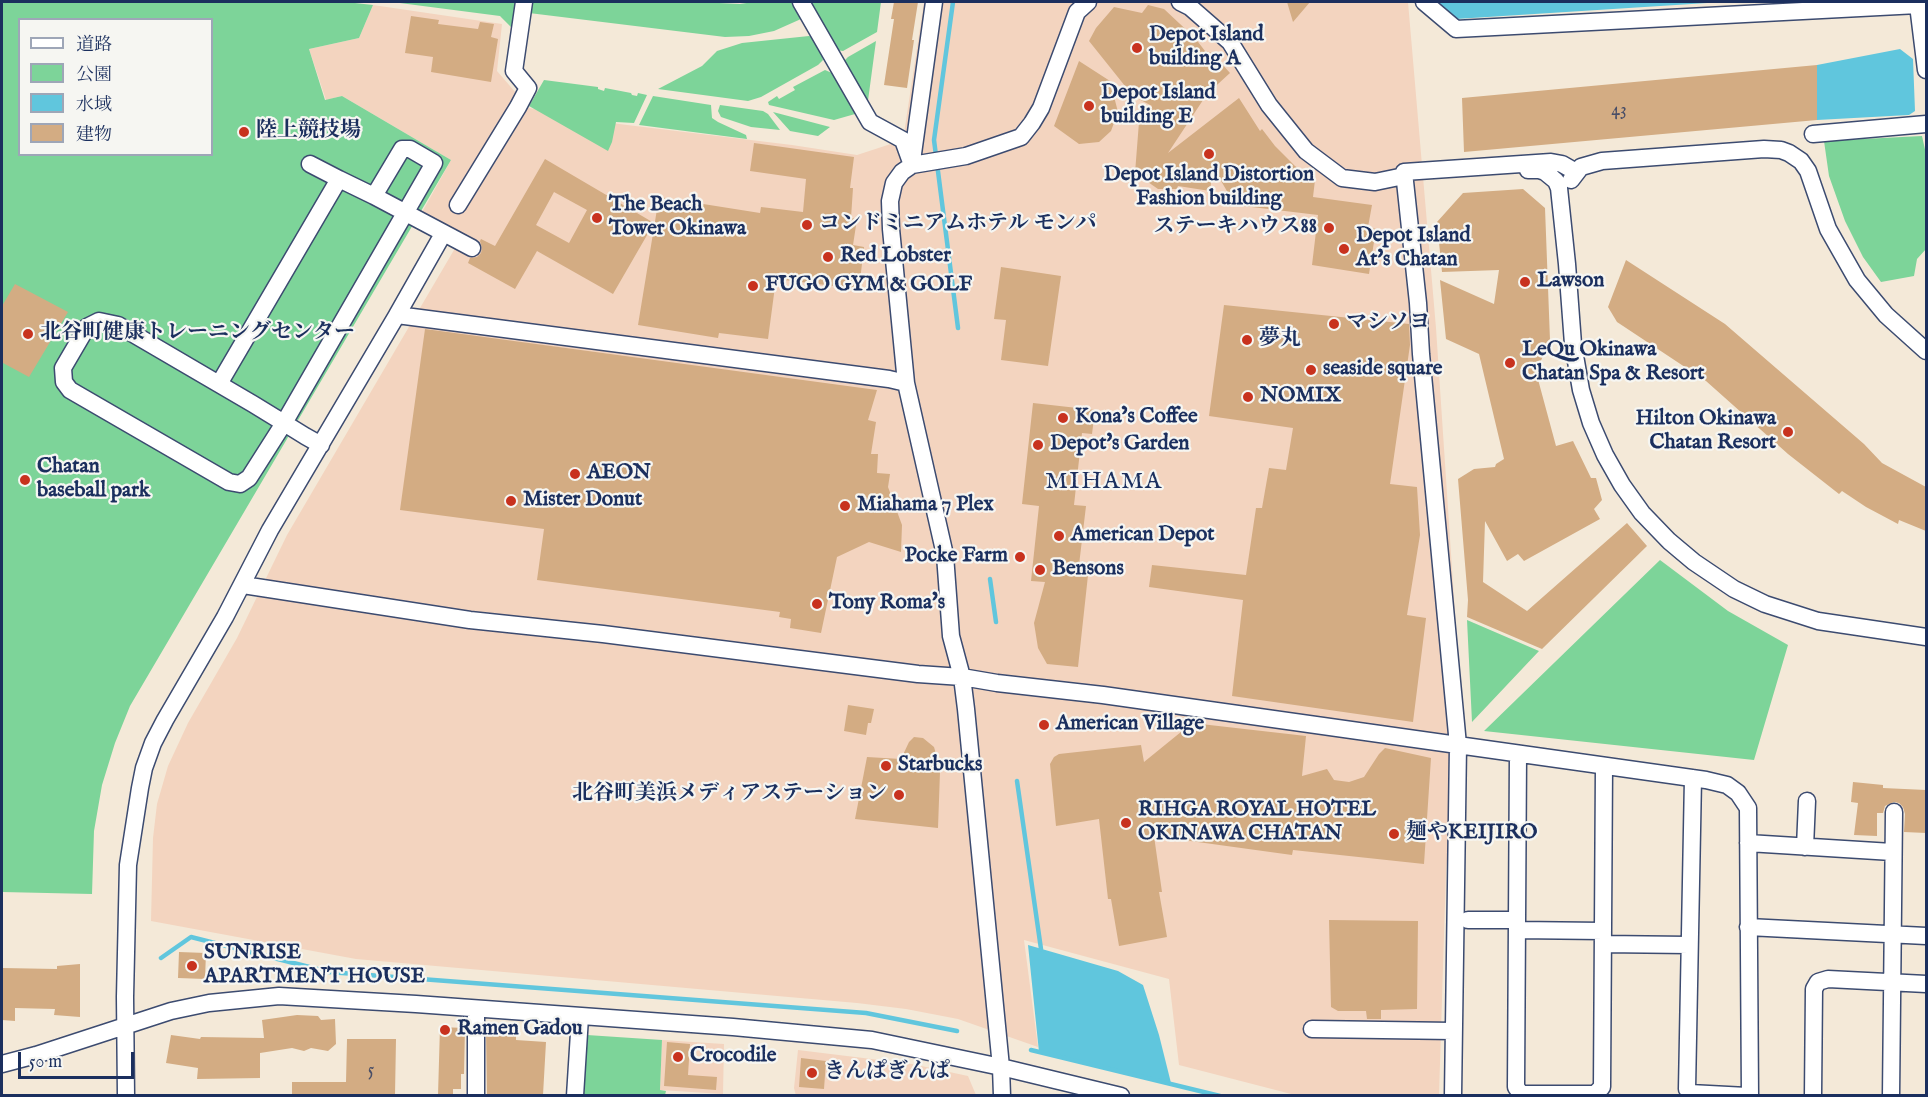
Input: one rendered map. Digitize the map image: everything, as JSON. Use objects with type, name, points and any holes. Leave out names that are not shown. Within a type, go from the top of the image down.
[{"type":"street","points":[[458,205],[528,88],[514,71],[524,2]]},
{"type":"street","points":[[801,2],[870,122],[903,140],[912,165]]},
{"type":"street","points":[[912,165],[934,2]]},
{"type":"street","points":[[1002,1095],[962,677],[951,636],[945,555],[906,383],[890,201],[894,183],[902,172],[912,165],[966,156],[1021,137],[1041,108],[1077,12],[1088,2]]},
{"type":"street","points":[[1180,2],[1190,7],[1230,42],[1269,105],[1306,151],[1342,178],[1375,182],[1404,175],[1551,162],[1562,164],[1576,172]]},
{"type":"street","points":[[1424,2],[1456,29],[1921,3],[1926,70]]},
{"type":"street","points":[[1813,134],[1926,124]]},
{"type":"street","points":[[321,445],[284,423],[219,384],[118,325],[99,321],[87,327],[63,368],[64,382],[70,390],[229,482],[240,484],[249,478],[284,423],[434,163],[410,149],[402,149],[374,196]]},
{"type":"street","points":[[1567,264],[1570,255],[1567,193],[1576,172],[1588,164],[1602,161],[1764,149],[1781,150],[1801,161],[1808,171],[1828,229],[1857,280],[1886,315],[1926,351]]},
{"type":"street","points":[[310,164],[472,248]]},
{"type":"street","points":[[1404,175],[1533,169],[1545,172],[1556,181],[1559,188],[1576,367],[1591,423],[1605,455],[1629,494],[1656,528],[1683,554],[1734,589],[1765,604],[1818,621],[1926,637]]},
{"type":"street","points":[[1404,175],[1418,303],[1458,746],[1453,1095]]},
{"type":"street","points":[[219,384],[339,179]]},
{"type":"street","points":[[126,1095],[128,865],[144,768],[153,743],[243,585],[270,530],[443,234]]},
{"type":"street","points":[[397,315],[906,383]]},
{"type":"street","points":[[243,585],[470,620],[619,635],[918,674],[962,677],[1114,696],[1693,778],[1726,785],[1738,793],[1748,808],[1748,1095],[1690,1093],[1687,1089],[1693,778]]},
{"type":"street","points":[[1518,754],[1516,1087],[1521,1094],[1595,1094],[1602,1087],[1604,766]]},
{"type":"street","points":[[1805,847],[1807,801]]},
{"type":"street","points":[[1891,1095],[1894,812]]},
{"type":"street","points":[[1748,843],[1892,852]]},
{"type":"street","points":[[1468,920],[1689,945]]},
{"type":"street","points":[[1748,927],[1926,936]]},
{"type":"street","points":[[1813,1095],[1814,989],[1818,982],[1828,979],[1926,984]]},
{"type":"street","points":[[2,1064],[171,1011],[209,1003],[279,996],[872,1040],[1121,1095]]},
{"type":"street","points":[[476,1009],[476,1095]]},
{"type":"street","points":[[575,1095],[580,1017]]},
{"type":"street","points":[[1312,1029],[1453,1031]]},
{"type":"shaded area","name":"American Village","points":[[924,2],[1408,2],[1436,328],[1463,734],[1447,734],[1458,745],[1446,871],[1439,1095],[1295,1095],[1179,1065],[1169,979],[1024,940],[1038,1047],[958,1019],[906,1009],[356,959],[151,921],[153,838],[157,804],[168,766],[188,723],[237,638],[287,535],[461,238],[421,214],[451,160],[342,96],[326,100],[309,49],[359,38],[373,5],[502,24],[497,71],[529,108],[619,124],[857,155],[903,140]]},
{"type":"shaded area","points":[[662,1040],[724,1044],[723,1094],[660,1090]]},
{"type":"shaded area","points":[[798,1050],[912,1064],[968,1076],[976,1095],[796,1096],[794,1088]]},
{"type":"green space","points":[[2,2],[346,2],[373,5],[359,38],[309,49],[325,100],[342,96],[451,160],[130,706],[102,785],[94,831],[92,894],[2,892]]},
{"type":"green space","points":[[392,2],[516,2],[512,28],[500,16]]},
{"type":"green space","points":[[530,2],[740,4],[793,2],[801,19],[774,31],[749,36],[725,37],[529,13]]},
{"type":"green space","points":[[808,2],[881,2],[877,32],[843,51],[836,50]]},
{"type":"green space","points":[[812,37],[823,60],[761,97],[748,101],[658,89],[702,66],[717,51],[742,43]]},
{"type":"green space","points":[[876,41],[867,108],[844,66],[848,57]]},
{"type":"green space","points":[[825,70],[832,73],[855,114],[834,120],[769,105],[768,102],[777,96],[779,99],[795,90],[793,87]]},
{"type":"green space","points":[[544,80],[598,87],[604,91],[605,88],[637,96],[638,93],[647,95],[634,123],[616,122],[608,151],[529,106]]},
{"type":"green space","points":[[653,96],[711,105],[712,118],[746,135],[747,139],[639,125]]},
{"type":"green space","points":[[720,105],[763,111],[780,130],[751,127],[721,117],[718,111]]},
{"type":"green space","points":[[773,112],[830,127],[818,136],[790,131]]},
{"type":"green space","points":[[1922,136],[1926,154],[1926,249],[1917,259],[1914,276],[1881,282],[1863,257],[1845,221],[1829,176],[1824,141]]},
{"type":"green space","points":[[1660,560],[1728,611],[1788,645],[1754,760],[1484,731]]},
{"type":"green space","points":[[1467,620],[1539,651],[1472,722]]},
{"type":"green space","points":[[587,1035],[662,1040],[660,1090],[666,1091],[665,1095],[584,1095]]},
{"type":"water","points":[[1435,2],[1723,2],[1456,19]]},
{"type":"water","points":[[1900,49],[1913,59],[1915,111],[1909,115],[1817,120],[1817,65]]},
{"type":"water","points":[[1028,945],[1118,971],[1143,985],[1171,1083],[1039,1052]]},
{"type":"building","points":[[894,2],[918,2],[907,88],[884,85],[894,19],[891,19]]},
{"type":"building","points":[[1287,2],[1310,2],[1293,22]]},
{"type":"building","points":[[1148,5],[1164,9],[1195,38],[1205,51],[1212,53],[1230,73],[1207,94],[1168,153],[1239,98],[1260,131],[1262,129],[1295,166],[1315,180],[1313,197],[1372,205],[1368,227],[1376,229],[1369,274],[1312,265],[1318,215],[1235,205],[1213,167],[1210,191],[1178,186],[1177,189],[1158,189],[1135,173],[1139,122],[1152,106],[1133,96],[1089,41],[1096,28],[1114,7],[1142,13]]},
{"type":"building","points":[[411,16],[439,20],[438,24],[478,29],[480,22],[494,24],[491,37],[498,39],[491,82],[431,72],[433,57],[405,53]]},
{"type":"building","name":"Depot Island building E","points":[[1079,61],[1110,81],[1118,112],[1111,131],[1099,142],[1079,144],[1054,126]]},
{"type":"building","points":[[1817,65],[1817,120],[1464,152],[1462,98]]},
{"type":"building","points":[[754,143],[854,157],[850,188],[853,188],[851,218],[857,219],[853,245],[864,247],[859,289],[776,279],[768,339],[719,333],[718,338],[638,325],[659,197],[760,213],[761,207],[803,212],[806,179],[750,171]]},
{"type":"building","points":[[545,159],[654,223],[613,294],[537,251],[515,289],[468,263],[470,258],[477,257],[481,253],[481,239],[495,246]],"holes":[[[554,192],[587,210],[569,243],[536,225]]]},
{"type":"building","points":[[1523,189],[1545,208],[1550,340],[1536,372],[1556,446],[1573,441],[1591,478],[1596,478],[1602,500],[1594,509],[1600,519],[1524,561],[1518,554],[1507,561],[1485,521],[1483,582],[1527,611],[1627,523],[1647,546],[1542,649],[1467,617],[1468,600],[1458,479],[1474,469],[1495,467],[1504,459],[1479,354],[1446,339],[1440,280],[1494,304],[1499,270],[1442,272],[1437,222],[1463,193]]},
{"type":"building","points":[[1626,260],[1725,324],[1864,444],[1882,463],[1926,487],[1926,531],[1899,520],[1898,524],[1842,491],[1839,494],[1788,454],[1706,381],[1617,322],[1608,307]]},
{"type":"building","points":[[1001,267],[1061,276],[1048,366],[1001,360],[1006,320],[994,319]]},
{"type":"building","name":"北谷町健康トレーニングセンター","points":[[15,284],[68,312],[29,377],[3,363],[2,357],[2,306]]},
{"type":"building","points":[[1224,305],[1409,324],[1410,345],[1390,484],[1417,487],[1420,535],[1407,615],[1426,618],[1413,722],[1232,696],[1243,600],[1149,587],[1152,565],[1246,575],[1256,508],[1262,508],[1269,468],[1286,470],[1293,428],[1209,416]]},
{"type":"building","name":"AEON","points":[[425,329],[877,390],[868,420],[876,422],[871,454],[878,454],[877,473],[890,474],[888,487],[902,525],[901,552],[869,542],[837,557],[821,633],[790,628],[791,619],[779,617],[780,612],[537,580],[544,529],[400,510]]},
{"type":"building","name":"American Depot","points":[[1033,403],[1095,410],[1092,434],[1082,433],[1074,505],[1086,506],[1079,565],[1089,566],[1078,667],[1047,664],[1038,648],[1034,623],[1045,582],[1031,581],[1039,506],[1022,504]]},
{"type":"building","points":[[848,705],[874,709],[866,735],[844,731]]},
{"type":"building","points":[[1192,723],[1306,736],[1302,776],[1327,769],[1334,780],[1349,782],[1364,777],[1385,748],[1431,758],[1424,864],[1293,850],[1292,855],[1154,836],[1162,892],[1159,892],[1167,937],[1119,946],[1111,899],[1108,899],[1099,819],[1056,826],[1050,764],[1059,754],[1141,745],[1144,762]]},
{"type":"building","name":"北谷町美浜メディアステーション","points":[[914,737],[923,738],[934,747],[936,754],[934,765],[940,772],[938,828],[855,819],[867,757],[901,759]]},
{"type":"building","points":[[1853,782],[1883,785],[1883,788],[1926,790],[1926,833],[1904,832],[1903,807],[1894,802],[1885,806],[1883,813],[1877,813],[1877,836],[1854,835],[1858,803],[1851,802]]},
{"type":"building","points":[[1329,920],[1418,921],[1417,1009],[1381,1010],[1381,1019],[1367,1019],[1366,1011],[1338,1011],[1331,1007]]},
{"type":"building","name":"SUNRISE APARTMENT HOUSE","points":[[179,952],[206,953],[205,979],[178,978]]},
{"type":"building","points":[[80,964],[80,1017],[54,1015],[55,1009],[15,1008],[15,1021],[2,1020],[2,968],[57,969],[57,966]]},
{"type":"building","points":[[297,1015],[318,1016],[321,1020],[335,1019],[336,1044],[328,1051],[311,1048],[304,1051],[292,1048],[260,1053],[260,1078],[197,1079],[198,1068],[166,1063],[171,1035],[200,1039],[201,1037],[264,1038],[262,1020]]},
{"type":"building","points":[[440,1027],[465,1028],[464,1074],[461,1074],[461,1089],[453,1089],[453,1095],[438,1095]]},
{"type":"building","points":[[500,1031],[516,1033],[516,1040],[546,1042],[543,1095],[487,1095],[486,1032],[500,1033]]},
{"type":"building","points":[[347,1039],[396,1039],[395,1095],[292,1095],[292,1082],[346,1082]]},
{"type":"building","points":[[667,1042],[690,1044],[688,1075],[717,1077],[716,1090],[664,1086]]},
{"type":"building","points":[[801,1058],[826,1061],[824,1089],[799,1087]]},
{"type":"waterway","points":[[953,2],[934,140],[958,328]]},
{"type":"waterway","points":[[990,579],[996,622]]},
{"type":"waterway","points":[[1017,781],[1041,949]]},
{"type":"waterway","points":[[161,958],[191,937],[329,972],[866,1013],[957,1031]]},
{"type":"waterway","points":[[1031,1050],[1220,1096]]},
{"type":"place","name":"Depot Island building A","points":[[1137,48]]},
{"type":"place","name":"Depot Island building E","points":[[1089,106]]},
{"type":"place","name":"陸上競技場","points":[[244,132]]},
{"type":"place","name":"Depot Island Distortion Fashion building","points":[[1209,154]]},
{"type":"place","name":"The Beach Tower Okinawa","points":[[597,218]]},
{"type":"place","name":"コンドミニアムホテル モンパ","points":[[807,225]]},
{"type":"place","name":"ステーキハウス88","points":[[1329,228]]},
{"type":"place","name":"Depot Island At's Chatan","points":[[1344,249]]},
{"type":"place","name":"Red Lobster","points":[[828,257]]},
{"type":"place","name":"Lawson","points":[[1525,282]]},
{"type":"place","name":"FUGO GYM & GOLF","points":[[753,286]]},
{"type":"place","name":"マシソヨ","points":[[1334,324]]},
{"type":"place","name":"北谷町健康トレーニングセンター","points":[[28,334]]},
{"type":"place","name":"夢丸","points":[[1247,340]]},
{"type":"place","name":"LeQu Okinawa Chatan Spa & Resort","points":[[1510,363]]},
{"type":"place","name":"seaside square","points":[[1311,370]]},
{"type":"place","name":"NOMIX","points":[[1248,397]]},
{"type":"place","name":"Kona’s Coffee","points":[[1063,418]]},
{"type":"place","name":"Hilton Okinawa Chatan Resort","points":[[1788,432]]},
{"type":"place","name":"Depot's Garden","points":[[1038,445]]},
{"type":"place","name":"AEON","points":[[575,474]]},
{"type":"place","name":"Chatan baseball park","points":[[25,480]]},
{"type":"place","name":"Mister Donut","points":[[511,501]]},
{"type":"place","name":"Miahama 7 Plex","points":[[845,506]]},
{"type":"place","name":"American Depot","points":[[1059,536]]},
{"type":"place","name":"Pocke Farm","points":[[1020,557]]},
{"type":"place","name":"Bensons","points":[[1040,570]]},
{"type":"place","name":"Tony Roma's","points":[[817,604]]},
{"type":"place","name":"American Village","points":[[1044,725]]},
{"type":"place","name":"Starbucks","points":[[886,766]]},
{"type":"place","name":"北谷町美浜メディアステーション","points":[[899,795]]},
{"type":"place","name":"RIHGA ROYAL HOTEL OKINAWA CHATAN","points":[[1126,823]]},
{"type":"place","name":"麺やKEIJIRO","points":[[1394,834]]},
{"type":"place","name":"SUNRISE APARTMENT HOUSE","points":[[192,966]]},
{"type":"place","name":"Ramen Gadou","points":[[445,1030]]},
{"type":"place","name":"Crocodile","points":[[678,1057]]},
{"type":"place","name":"きんぱぎんぱ","points":[[812,1073]]},
{"type":"district","name":"MIHAMA","points":[[1104,483]]}]
